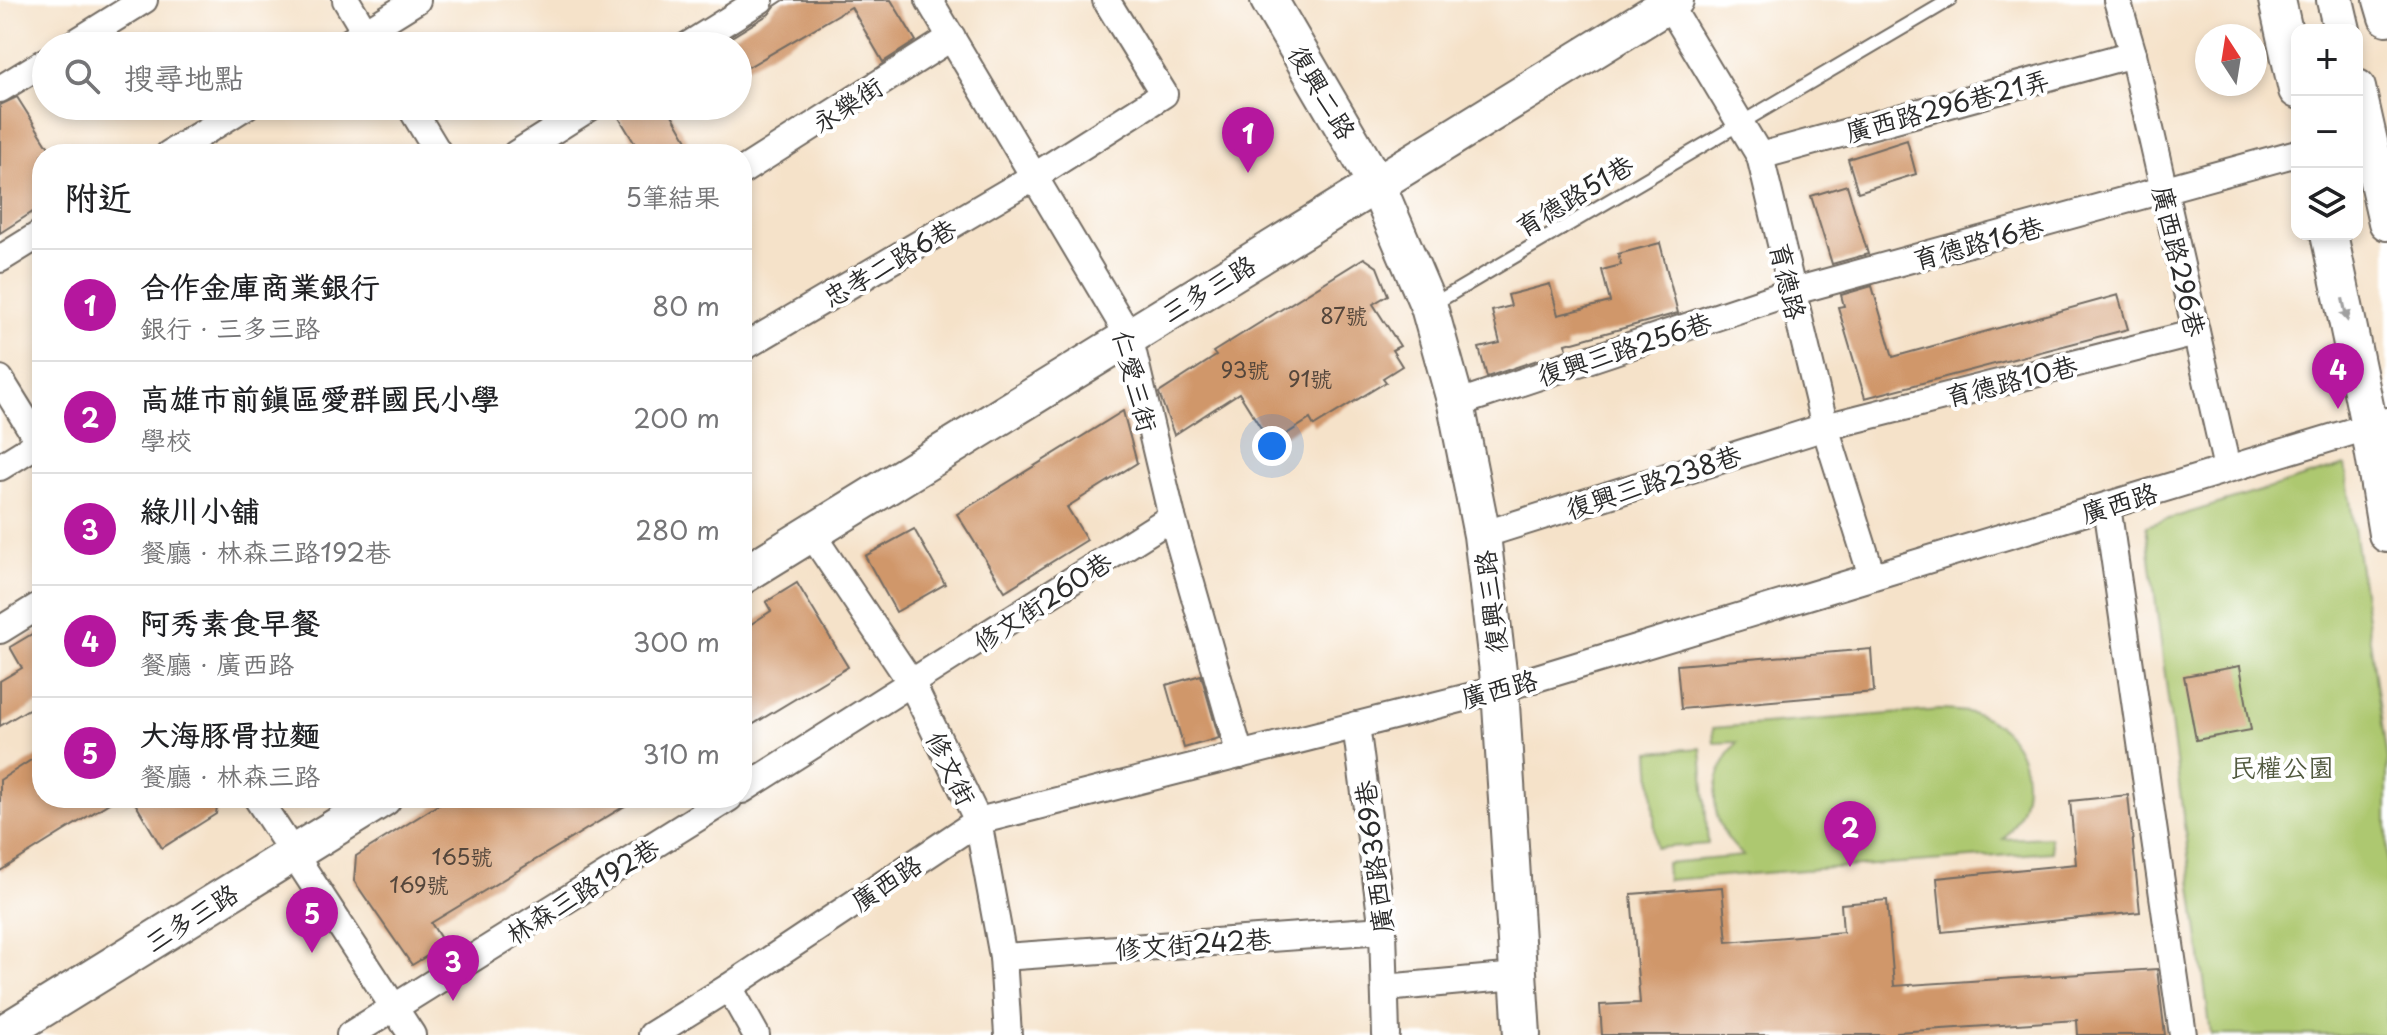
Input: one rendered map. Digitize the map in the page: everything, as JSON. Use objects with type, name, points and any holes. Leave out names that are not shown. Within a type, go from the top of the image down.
[{"type":"street","points":[[93,32],[144,0]]},
{"type":"street","points":[[346,0],[366,32]]},
{"type":"street","points":[[378,32],[417,0]]},
{"type":"street","points":[[709,32],[760,0]]},
{"type":"street","name":"仁愛三街","points":[[929,0],[1129,336],[1172,517],[1240,755]]},
{"type":"street","name":"忠孝二路6巷","points":[[752,342],[1035,176],[1164,94],[1106,0]]},
{"type":"street","name":"復興二路","points":[[1269,0],[1377,185]]},
{"type":"street","name":"廣西路296巷","points":[[2117,0],[2133,54],[2227,468]]},
{"type":"street","points":[[2277,0],[2291,63]]},
{"type":"street","points":[[2335,0],[2341,24]]},
{"type":"street","points":[[2382,0],[2387,17]]},
{"type":"street","name":"三多三路","points":[[752,570],[1377,185],[1655,5]]},
{"type":"street","name":"育德路","points":[[1655,5],[1741,122],[1760,156],[1825,427],[1872,576]]},
{"type":"street","name":"永樂街","points":[[752,165],[952,37]]},
{"type":"street","name":"廣西路296巷21弄","points":[[1760,156],[2133,54]]},
{"type":"street","points":[[0,89],[32,70]]},
{"type":"street","points":[[2359,96],[2387,222]]},
{"type":"street","points":[[185,144],[224,120]]},
{"type":"street","points":[[418,120],[433,144]]},
{"type":"street","points":[[532,144],[570,120]]},
{"type":"street","name":"育德路16巷","points":[[1791,292],[2291,155]]},
{"type":"street","name":"復興三路","points":[[1377,185],[1429,307],[1456,404],[1482,535],[1500,689],[1522,1035]]},
{"type":"street","points":[[0,259],[32,239]]},
{"type":"street","points":[[2331,240],[2378,423],[2387,534]]},
{"type":"street","name":"復興三路256巷","points":[[1456,404],[1791,292]]},
{"type":"street","name":"育德路10巷","points":[[1825,427],[2196,333]]},
{"type":"street","points":[[0,379],[32,430]]},
{"type":"street","name":"廣西路","points":[[652,1035],[978,821],[1500,689],[2378,423]]},
{"type":"street","name":"復興三路238巷","points":[[1482,535],[1825,427]]},
{"type":"street","points":[[0,467],[32,449]]},
{"type":"street","points":[[2107,506],[2183,1035]]},
{"type":"street","name":"修文街260巷","points":[[912,684],[1172,517]]},
{"type":"street","name":"修文街","points":[[811,533],[912,684],[978,821],[1003,957],[1008,1035]]},
{"type":"street","points":[[0,630],[32,610]]},
{"type":"street","points":[[752,784],[912,684]]},
{"type":"street","name":"廣西路369巷","points":[[1356,725],[1383,930],[1386,1035]]},
{"type":"street","points":[[263,808],[412,1035]]},
{"type":"street","name":"三多三路","points":[[0,1035],[367,808]]},
{"type":"street","name":"林森三路192巷","points":[[350,1035],[713,808]]},
{"type":"street","name":"修文街242巷","points":[[1003,957],[1383,930]]},
{"type":"street","points":[[1385,988],[1517,976]]},
{"type":"street","points":[[729,987],[756,1035]]},
{"type":"lane","name":"育德路51巷","points":[[1429,307],[1950,0]]},
{"type":"green space","name":"民權公園","points":[[2345,465],[2387,759],[2387,1035],[2211,1035],[2146,526]]},
{"type":"green space","points":[[1941,710],[1984,717],[2005,731],[2016,745],[2026,776],[2025,793],[2014,825],[2003,839],[2050,837],[2052,852],[1667,880],[1666,863],[1744,856],[1722,829],[1715,800],[1720,771],[1737,742],[1714,743],[1713,728]]},
{"type":"green space","points":[[1701,748],[1708,844],[1656,848],[1650,752]]},
{"type":"building","points":[[784,0],[891,0],[916,41],[883,62],[851,7],[752,65],[752,32],[740,32],[769,14]]},
{"type":"building","points":[[17,97],[47,144],[32,144],[32,212],[0,233],[0,105]]},
{"type":"building","points":[[620,120],[675,120],[689,144],[635,144]]},
{"type":"building","points":[[1907,140],[1916,174],[1858,192],[1848,159]]},
{"type":"building","points":[[1847,185],[1868,254],[1832,264],[1811,196]]},
{"type":"building","points":[[1660,243],[1678,313],[1566,344],[1567,350],[1487,377],[1479,348],[1500,343],[1492,311],[1511,306],[1508,295],[1550,284],[1558,315],[1610,302],[1602,270],[1621,265],[1618,254]]},
{"type":"building","points":[[1364,258],[1377,267],[1388,295],[1373,304],[1400,346],[1392,350],[1402,366],[1383,378],[1386,382],[1314,426],[1310,419],[1271,444],[1239,393],[1174,435],[1159,393],[1216,356],[1213,352]]},
{"type":"building","points":[[1872,286],[1893,357],[2118,295],[2128,329],[1865,398],[1838,307],[1844,306],[1841,295]]},
{"type":"building","points":[[1123,411],[1137,463],[1067,507],[1087,540],[1005,591],[957,514]]},
{"type":"building","points":[[914,529],[945,584],[896,612],[865,556]]},
{"type":"building","points":[[797,583],[848,667],[752,725],[752,623],[771,611],[766,602]]},
{"type":"building","points":[[32,634],[32,707],[0,726],[0,681],[22,668],[10,647]]},
{"type":"building","points":[[1871,649],[1874,692],[1681,709],[1677,665]]},
{"type":"building","points":[[2240,666],[2251,730],[2196,740],[2184,676]]},
{"type":"building","points":[[1201,675],[1219,738],[1184,748],[1166,685]]},
{"type":"building","points":[[32,759],[32,808],[101,808],[0,871],[0,780]]},
{"type":"building","points":[[2128,795],[2140,912],[1942,932],[1937,878],[2076,864],[2070,801]]},
{"type":"building","points":[[138,808],[217,808],[216,814],[162,848]]},
{"type":"building","points":[[433,808],[621,808],[431,923],[445,945],[412,965],[354,881],[356,856]]},
{"type":"building","points":[[1722,887],[1727,942],[1843,932],[1841,904],[1887,900],[1894,986],[2157,969],[2165,1035],[2078,1035],[2077,1020],[1897,1032],[1897,1035],[1602,1035],[1600,1005],[1640,1003],[1631,894]]},
{"type":"place","name":"合作金庫商業銀行","points":[[1248,173]]},
{"type":"place","name":"阿秀素食早餐","points":[[2338,409]]},
{"type":"place","name":"高雄市前鎮區愛群國民小學","points":[[1850,867]]},
{"type":"place","name":"大海豚骨拉麵","points":[[312,953]]},
{"type":"place","name":"綠川小舖","points":[[453,1001]]}]
